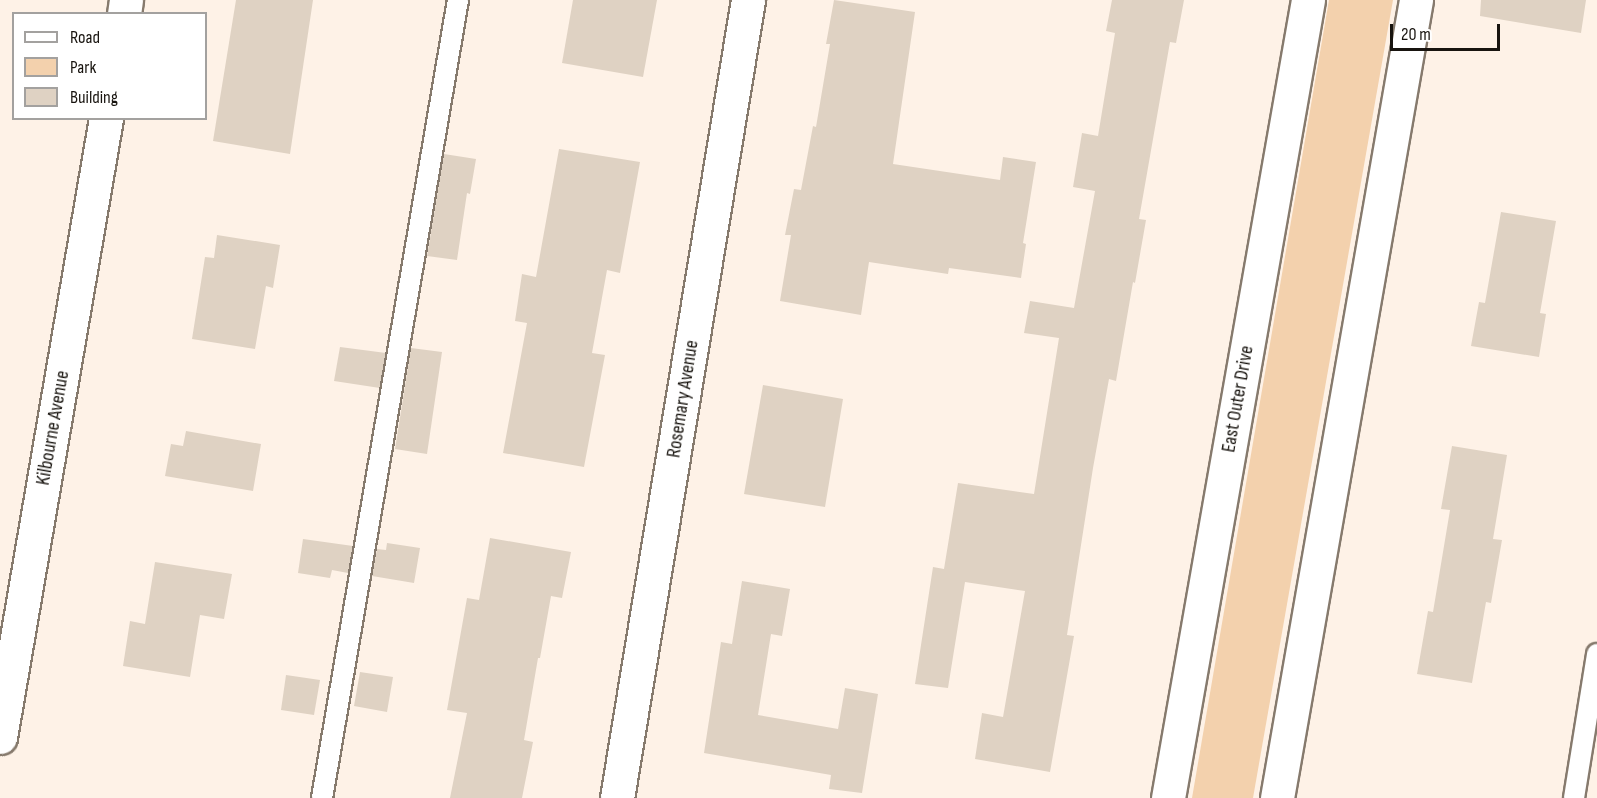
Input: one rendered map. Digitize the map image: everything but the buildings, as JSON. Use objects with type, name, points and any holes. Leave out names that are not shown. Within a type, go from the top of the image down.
[{"type":"street","name":"Rosemary Avenue","points":[[617,798],[748,0]]},
{"type":"street","name":"East Outer Drive","points":[[1168,798],[1308,0]]},
{"type":"street","points":[[1277,798],[1416,0]]},
{"type":"street","name":"Kilbourne Avenue","points":[[0,737],[106,120]]},
{"type":"lane","points":[[322,798],[458,0]]},
{"type":"lane","points":[[1574,798],[1597,654]]},
{"type":"green space","points":[[1329,0],[1393,0],[1253,798],[1192,798]]}]
